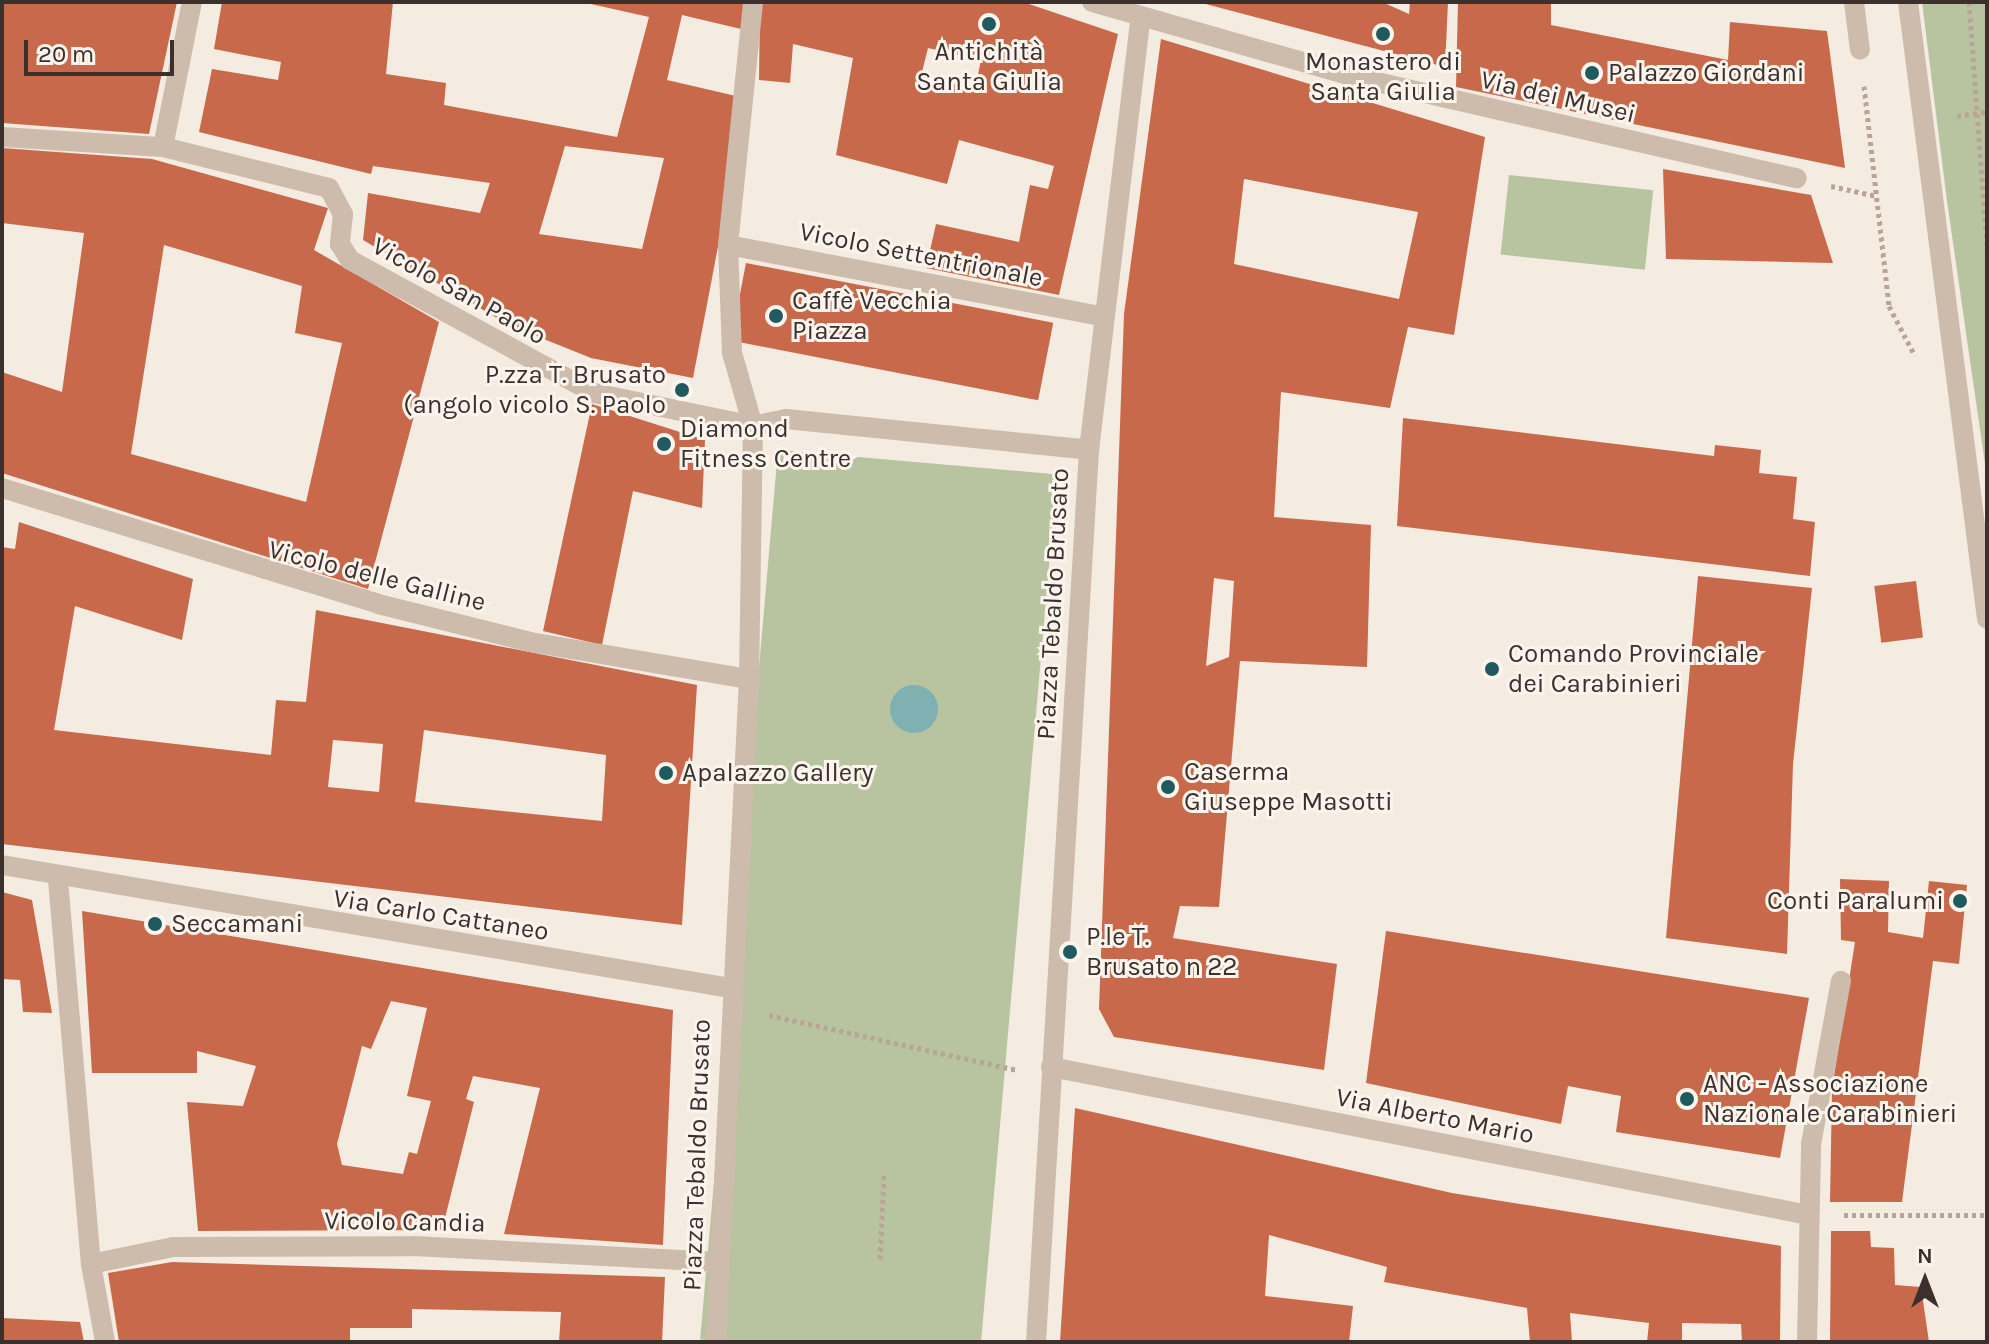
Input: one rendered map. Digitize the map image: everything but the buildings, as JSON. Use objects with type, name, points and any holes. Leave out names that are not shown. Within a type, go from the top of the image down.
[{"type":"street","points":[[163,147],[192,2]]},
{"type":"street","points":[[753,2],[728,245],[732,353],[753,426]]},
{"type":"street","name":"Via dei Musei","points":[[1092,2],[1359,78],[1797,178]]},
{"type":"street","points":[[1854,2],[1860,50]]},
{"type":"street","points":[[1908,2],[1987,619]]},
{"type":"street","points":[[1089,450],[1141,17]]},
{"type":"street","name":"Vicolo San Paolo","points":[[2,137],[163,147],[329,188],[350,260],[594,393],[753,426]]},
{"type":"street","name":"Vicolo Settentrionale","points":[[728,245],[1104,317]]},
{"type":"street","name":"Piazza Tebaldo Brusato","points":[[716,1342],[730,988],[749,679],[753,426],[786,419],[1089,450],[1036,1342]]},
{"type":"street","name":"Vicolo delle Galline","points":[[2,488],[247,569],[408,611],[530,642],[749,679]]},
{"type":"street","name":"Via Carlo Cattaneo","points":[[2,865],[58,880],[730,988]]},
{"type":"street","points":[[58,880],[91,1264],[105,1342]]},
{"type":"street","points":[[1807,1342],[1811,1144],[1841,981]]},
{"type":"street","name":"Via Alberto Mario","points":[[1051,1067],[1809,1215]]},
{"type":"street","name":"Vicolo Candia","points":[[91,1264],[173,1247],[414,1246],[719,1262]]},
{"type":"path","points":[[1969,2],[1973,114],[1987,250]]},
{"type":"path","points":[[1860,50],[1889,306]]},
{"type":"path","points":[[1949,116],[1987,112]]},
{"type":"path","points":[[1797,178],[1877,196]]},
{"type":"path","points":[[766,1015],[1008,1068]]},
{"type":"path","points":[[880,1259],[884,1174]]},
{"type":"path","points":[[1809,1215],[1987,1215]]},
{"type":"green space","points":[[1922,2],[1987,2],[1987,478],[1947,201]]},
{"type":"green space","points":[[1509,175],[1653,190],[1645,270],[1501,255]]},
{"type":"green space","points":[[778,450],[1057,474],[981,1342],[700,1340]]},
{"type":"water","points":[[914,685],[931,692],[938,709],[931,726],[914,733],[897,726],[890,709],[897,692]]},
{"type":"place","name":"Antichità Santa Giulia","points":[[989,24]]},
{"type":"place","name":"Monastero di Santa Giulia","points":[[1383,34]]},
{"type":"place","name":"Palazzo Giordani","points":[[1592,73]]},
{"type":"place","name":"Caffè Vecchia Piazza","points":[[776,316]]},
{"type":"place","name":"P.zza T. Brusato (angolo vicolo S. Paolo","points":[[682,390]]},
{"type":"place","name":"Diamond Fitness Centre","points":[[664,444]]},
{"type":"place","name":"Comando Provinciale dei Carabinieri","points":[[1492,669]]},
{"type":"place","name":"Apalazzo Gallery","points":[[666,773]]},
{"type":"place","name":"Caserma Giuseppe Masotti","points":[[1168,787]]},
{"type":"place","name":"Conti Paralumi","points":[[1960,901]]},
{"type":"place","name":"Seccamani","points":[[155,924]]},
{"type":"place","name":"P.le T. Brusato n 22","points":[[1070,952]]},
{"type":"place","name":"ANC - Associazione Nazionale Carabinieri","points":[[1687,1099]]}]
